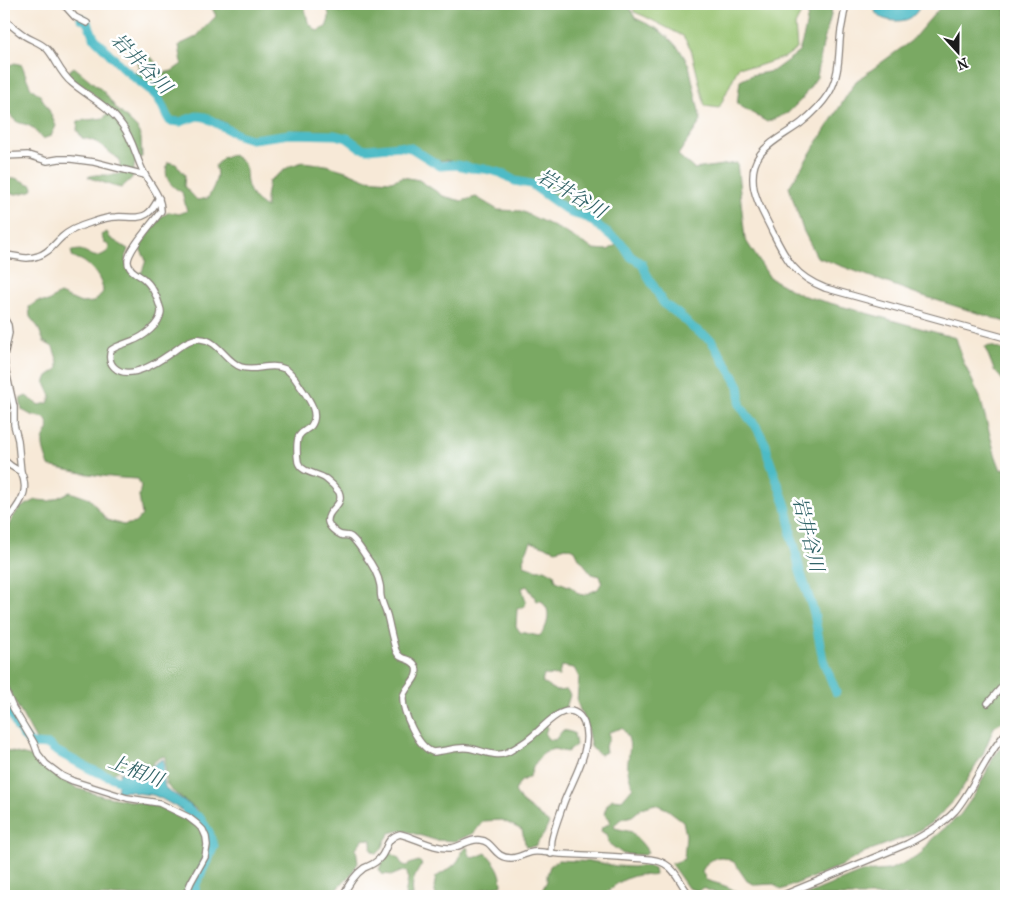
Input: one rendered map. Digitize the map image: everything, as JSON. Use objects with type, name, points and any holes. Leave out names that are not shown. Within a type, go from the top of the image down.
[{"type":"street","points":[[60,4],[66,7],[75,17],[86,23]]},
{"type":"street","points":[[846,4],[841,31],[840,60],[830,92],[814,112],[801,123],[774,140],[762,151],[757,160],[753,171],[755,190],[764,212],[787,259],[802,276],[813,283],[1006,338]]},
{"type":"street","points":[[4,20],[25,36],[43,45],[59,69],[72,83],[109,110],[122,125],[145,175],[159,198],[161,211],[129,255],[128,262],[130,269],[145,280],[156,293],[160,312],[159,318],[151,330],[133,341],[119,345],[111,350],[109,357],[112,366],[126,373],[138,371],[166,356],[184,343],[203,339],[215,345],[240,367],[268,366],[286,369],[291,374],[313,404],[314,412],[314,422],[310,428],[302,432],[298,437],[298,462],[301,467],[326,478],[340,494],[339,505],[330,512],[328,521],[331,528],[340,535],[350,536],[357,542],[376,573],[396,651],[400,657],[410,660],[417,668],[417,674],[406,689],[403,703],[417,738],[433,752],[465,748],[500,755],[529,739],[552,718],[562,712],[570,710],[577,713],[582,719],[585,726],[585,747],[577,774],[567,794],[552,839],[551,854]]},
{"type":"street","points":[[4,156],[28,155],[47,162],[59,159],[72,159],[94,162],[145,175]]},
{"type":"street","points":[[4,255],[27,259],[44,254],[61,238],[84,225],[117,216],[132,217],[146,215],[159,198]]},
{"type":"street","points":[[4,318],[8,325],[9,333],[4,356],[5,367],[14,407],[14,425],[25,486],[21,503],[4,525]]},
{"type":"street","points":[[4,460],[21,472]]},
{"type":"street","points":[[988,703],[1006,682]]},
{"type":"street","points":[[4,687],[38,754],[46,764],[62,776],[127,798],[158,803],[182,814],[203,830],[207,845],[205,857],[185,896]]},
{"type":"street","points":[[781,896],[907,844],[941,823],[954,811],[967,794],[998,742],[1006,733]]},
{"type":"street","points":[[342,896],[354,876],[377,861],[385,851],[390,840],[400,834],[440,848],[452,848],[478,839],[485,841],[497,854],[511,858],[531,852],[615,856],[660,861],[672,869],[691,896]]},
{"type":"green space","points":[[210,4],[304,4],[308,22],[317,31],[326,27],[328,21],[329,13],[324,4],[332,4],[343,13],[348,11],[354,4],[628,4],[635,18],[656,28],[670,39],[680,50],[689,65],[701,121],[678,155],[694,169],[737,163],[745,239],[770,278],[801,295],[956,338],[963,361],[980,397],[1001,470],[1006,468],[1006,720],[994,727],[983,754],[958,795],[934,821],[911,835],[865,852],[843,865],[781,890],[774,884],[756,885],[747,881],[734,862],[724,858],[715,858],[707,863],[702,871],[706,880],[729,888],[740,896],[716,896],[715,893],[703,888],[698,891],[688,888],[671,864],[684,859],[686,835],[683,821],[667,809],[655,804],[642,808],[632,816],[621,819],[614,825],[615,828],[632,832],[645,846],[648,852],[645,855],[623,854],[608,843],[607,835],[601,831],[602,827],[609,824],[610,819],[604,814],[607,805],[612,799],[622,800],[633,787],[628,771],[629,739],[622,728],[609,732],[609,740],[605,746],[606,752],[600,755],[591,747],[586,723],[577,701],[579,677],[574,668],[561,666],[559,676],[544,675],[542,682],[556,691],[567,690],[570,695],[566,708],[545,720],[547,728],[545,734],[548,739],[555,740],[563,730],[574,733],[576,745],[567,752],[554,749],[544,752],[534,765],[530,776],[520,782],[515,791],[521,801],[549,823],[535,846],[526,847],[522,830],[502,820],[483,821],[474,833],[456,841],[435,840],[402,830],[390,833],[382,849],[377,854],[371,850],[372,840],[363,839],[356,848],[358,863],[350,876],[339,886],[335,896],[4,896],[4,750],[32,757],[42,763],[57,777],[79,789],[103,796],[158,806],[182,816],[194,824],[201,817],[196,809],[170,789],[166,783],[165,756],[142,771],[132,772],[120,769],[113,774],[102,771],[36,740],[9,691],[4,678],[4,535],[20,508],[36,500],[50,501],[70,492],[90,499],[107,520],[123,525],[135,523],[142,515],[139,496],[141,486],[138,479],[94,475],[49,466],[43,444],[48,431],[47,422],[45,418],[31,415],[22,410],[20,399],[26,396],[39,405],[48,403],[51,396],[45,383],[48,376],[58,369],[58,362],[53,347],[44,342],[38,327],[30,317],[29,307],[38,301],[49,302],[60,294],[81,303],[94,302],[103,292],[96,273],[85,262],[73,258],[71,251],[80,250],[93,256],[103,254],[108,251],[109,246],[104,242],[101,235],[107,232],[110,238],[128,249],[125,260],[129,268],[135,274],[142,272],[146,260],[139,247],[162,216],[170,212],[179,214],[187,211],[182,192],[168,180],[166,172],[168,162],[176,164],[185,175],[184,186],[197,200],[208,198],[217,174],[215,166],[222,158],[232,155],[243,162],[251,194],[256,201],[266,208],[269,181],[290,166],[303,162],[326,165],[365,179],[391,181],[403,177],[419,180],[443,196],[462,201],[476,197],[498,210],[521,211],[563,231],[593,249],[608,250],[616,245],[613,237],[590,216],[558,202],[536,185],[498,169],[446,160],[439,161],[411,145],[362,146],[345,135],[321,131],[296,130],[253,136],[241,133],[220,120],[199,113],[184,118],[171,118],[165,112],[160,96],[136,74],[140,67],[136,59],[143,55],[152,58],[163,73],[172,71],[182,64],[179,45],[196,37],[216,16]],"holes":[[[531,542],[556,550],[566,547],[575,550],[592,574],[600,576],[602,582],[598,589],[584,595],[579,594],[571,587],[556,581],[554,574],[545,569],[538,570],[524,565],[523,559]],[[527,586],[537,601],[542,601],[548,612],[548,620],[539,636],[520,632],[516,626],[517,609],[525,606],[526,602],[522,588]]]},
{"type":"green space","points":[[633,4],[806,4],[795,25],[797,49],[785,57],[755,67],[739,66],[719,108],[705,106],[691,49],[683,36],[634,12]]},
{"type":"green space","points":[[810,4],[833,4],[817,77],[801,100],[788,113],[767,122],[737,104],[740,81],[752,75],[773,71],[799,52]]},
{"type":"green space","points":[[943,4],[1006,4],[1006,322],[920,295],[817,257],[803,230],[789,187],[856,81],[911,41]]},
{"type":"green space","points":[[15,63],[22,65],[31,88],[40,95],[49,110],[56,126],[51,136],[42,139],[34,129],[17,122],[8,111],[4,110],[4,67]]},
{"type":"green space","points":[[74,67],[103,91],[116,108],[137,128],[141,138],[142,157],[135,163],[132,178],[121,188],[88,177],[121,173],[119,159],[98,143],[82,138],[77,130],[78,121],[104,118],[107,114],[106,106],[87,89],[71,79],[68,74]]},
{"type":"green space","points":[[15,178],[32,185],[31,191],[4,194],[4,184],[7,180]]},
{"type":"green space","points":[[991,346],[1006,351],[1006,384],[994,370],[985,347]]},
{"type":"green space","points":[[1006,743],[1006,896],[803,896],[861,872],[889,870],[919,856],[932,839],[960,815],[977,791],[994,756]]},
{"type":"green space","points":[[467,847],[470,856],[474,858],[486,853],[497,868],[502,885],[482,889],[478,896],[436,896],[434,887],[436,877],[455,864],[461,852]]},
{"type":"green space","points":[[391,853],[406,866],[419,861],[422,864],[412,887],[413,896],[405,896],[408,879],[407,872],[403,871],[393,875],[382,874],[379,869],[386,856]]},
{"type":"green space","points":[[558,860],[596,862],[633,867],[647,865],[654,868],[655,875],[639,875],[624,880],[603,896],[536,896],[541,892],[547,881],[550,866]]},
{"type":"water","points":[[878,4],[921,4],[916,13],[910,18],[894,21],[884,19],[877,14],[875,11]]},
{"type":"water","points":[[163,759],[165,786],[168,791],[194,809],[198,814],[194,817],[153,795],[131,791],[117,792],[120,772],[139,776]]},
{"type":"waterway","name":"岩井谷川","points":[[81,18],[87,22],[95,39],[118,63],[154,94],[170,121],[180,122],[197,116],[205,117],[238,135],[251,139],[290,134],[335,135],[347,138],[361,148],[399,146],[411,148],[440,166],[457,165],[485,169],[501,173],[515,181],[531,184],[571,213],[588,218],[623,245],[630,256],[642,264],[664,304],[711,340],[739,386],[740,405],[756,426],[766,445],[768,456],[786,506],[800,571],[814,613],[823,660],[836,692]]},
{"type":"waterway","name":"上相川","points":[[4,697],[18,729],[32,744],[49,745],[56,751],[92,770],[129,784]]},
{"type":"waterway","name":"上相川","points":[[186,810],[200,818],[209,832],[214,846],[196,884],[194,896]]}]
